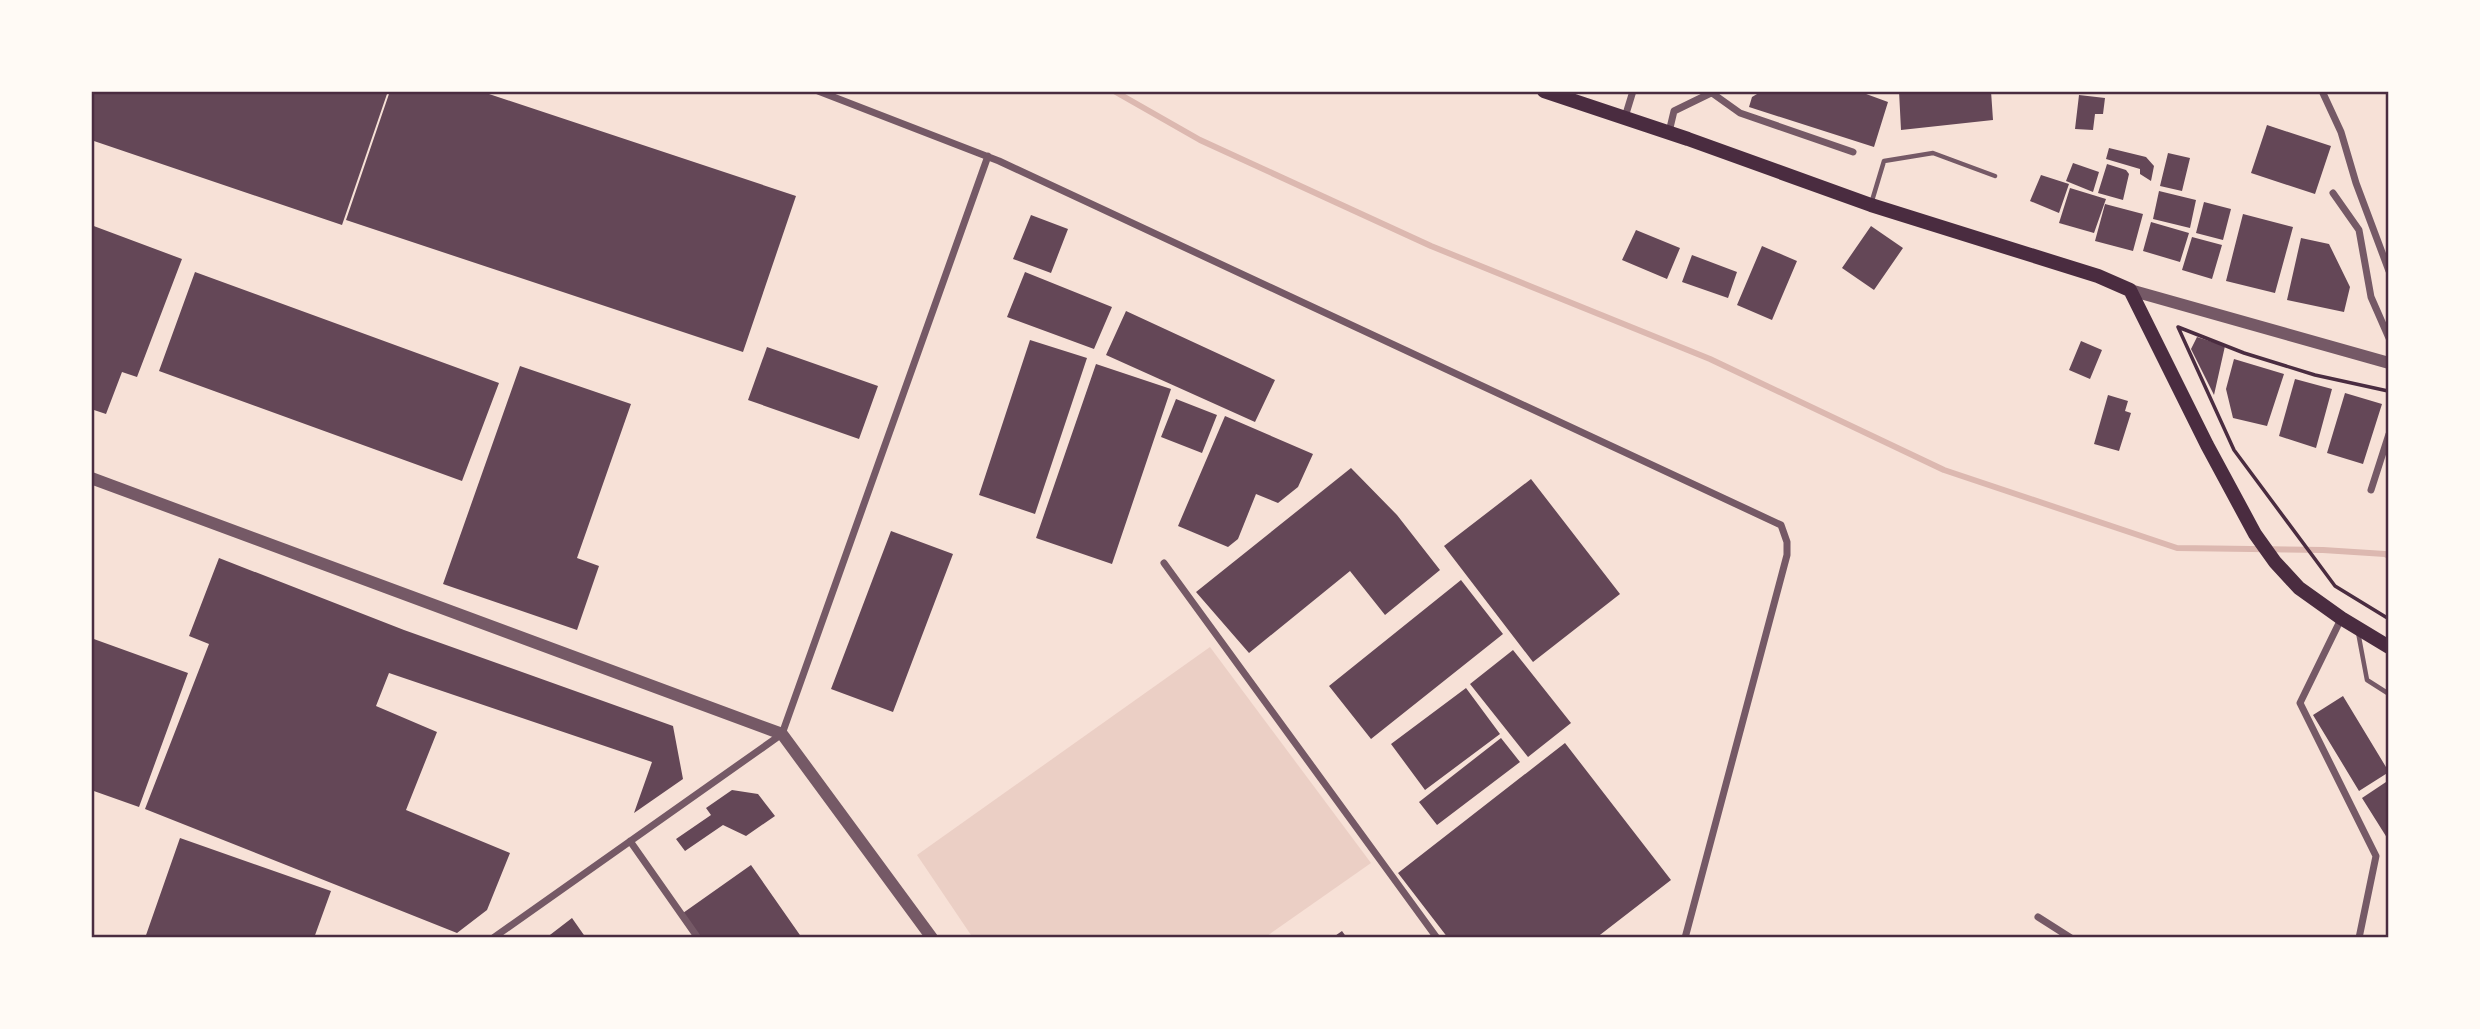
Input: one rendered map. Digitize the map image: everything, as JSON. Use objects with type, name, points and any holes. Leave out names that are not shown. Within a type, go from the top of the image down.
[{"type":"main road","points":[[1544,91],[1669,132],[1871,205],[2098,276],[2130,290],[2207,445],[2255,534],[2275,562],[2300,588],[2341,618],[2389,647]]},
{"type":"street","points":[[818,91],[988,156],[1781,525],[1787,542],[1787,555],[1685,938]]},
{"type":"street","points":[[1625,118],[1633,91]]},
{"type":"street","points":[[2322,91],[2341,132],[2356,183],[2389,271]]},
{"type":"street","points":[[1669,132],[1674,111],[1713,92],[1740,113],[1853,152]]},
{"type":"street","points":[[493,938],[782,734],[988,156]]},
{"type":"street","points":[[2333,193],[2358,230],[2371,296],[2389,338]]},
{"type":"street","points":[[2130,290],[2389,363]]},
{"type":"street","points":[[2371,490],[2386,453],[2389,434]]},
{"type":"street","points":[[91,478],[782,734],[932,938]]},
{"type":"street","points":[[1164,564],[1437,938]]},
{"type":"street","points":[[2341,618],[2300,703],[2376,856],[2359,938]]},
{"type":"street","points":[[630,841],[698,938]]},
{"type":"street","points":[[2038,917],[2071,938]]},
{"type":"lane","points":[[1871,205],[1884,161],[1933,153],[1995,176]]},
{"type":"lane","points":[[2357,628],[2367,680],[2389,694]]},
{"type":"path","points":[[2388,391],[2315,375],[2244,353],[2178,327],[2234,450],[2335,586],[2389,619]]},
{"type":"shaded area","points":[[1210,647],[1371,863],[1264,938],[973,938],[917,855]]},
{"type":"building","points":[[91,91],[388,91],[342,225],[91,140]]},
{"type":"building","points":[[390,91],[480,91],[796,196],[743,352],[346,220]]},
{"type":"building","points":[[1762,91],[1858,91],[1888,102],[1874,147],[1749,107],[1752,97]]},
{"type":"building","points":[[1899,91],[1991,91],[1993,120],[1901,130]]},
{"type":"building","points":[[2079,95],[2105,98],[2103,114],[2095,114],[2093,130],[2075,129]]},
{"type":"building","points":[[2267,125],[2331,146],[2315,194],[2251,173]]},
{"type":"building","points":[[2109,148],[2146,157],[2154,166],[2151,181],[2140,174],[2140,169],[2106,159]]},
{"type":"building","points":[[2168,153],[2190,158],[2182,191],[2160,186]]},
{"type":"building","points":[[2073,163],[2099,172],[2093,192],[2066,181]]},
{"type":"building","points":[[2107,164],[2126,170],[2129,174],[2123,200],[2098,193]]},
{"type":"building","points":[[2041,175],[2069,184],[2059,213],[2030,201]]},
{"type":"building","points":[[2070,188],[2106,199],[2094,233],[2059,223]]},
{"type":"building","points":[[2159,191],[2196,200],[2190,228],[2153,219]]},
{"type":"building","points":[[2204,202],[2231,209],[2223,240],[2196,233]]},
{"type":"building","points":[[2105,204],[2143,214],[2133,251],[2095,241]]},
{"type":"building","points":[[2243,214],[2293,227],[2275,293],[2226,281]]},
{"type":"building","points":[[1031,215],[1068,229],[1051,273],[1013,259]]},
{"type":"building","points":[[2151,222],[2189,233],[2180,262],[2143,251]]},
{"type":"building","points":[[91,225],[182,259],[137,377],[122,372],[106,414],[91,409]]},
{"type":"building","points":[[1871,226],[1903,248],[1874,290],[1842,268]]},
{"type":"building","points":[[1636,230],[1680,248],[1667,279],[1622,260]]},
{"type":"building","points":[[2192,237],[2222,245],[2212,279],[2182,270]]},
{"type":"building","points":[[2301,238],[2329,244],[2350,287],[2344,312],[2287,300]]},
{"type":"building","points":[[1762,246],[1797,261],[1772,320],[1737,305]]},
{"type":"building","points":[[1692,255],[1737,272],[1728,298],[1682,282]]},
{"type":"building","points":[[195,272],[499,383],[462,481],[159,371]]},
{"type":"building","points":[[1025,272],[1112,307],[1094,349],[1007,317]]},
{"type":"building","points":[[1126,311],[1275,380],[1255,422],[1106,355]]},
{"type":"building","points":[[2197,337],[2225,346],[2214,395],[2191,349]]},
{"type":"building","points":[[1030,340],[1087,358],[1035,514],[979,495]]},
{"type":"building","points":[[2081,341],[2102,350],[2090,379],[2069,370]]},
{"type":"building","points":[[767,347],[878,386],[859,439],[748,400]]},
{"type":"building","points":[[2234,359],[2284,374],[2267,426],[2233,418],[2226,389]]},
{"type":"building","points":[[1096,364],[1171,389],[1112,564],[1036,538]]},
{"type":"building","points":[[520,366],[631,404],[577,558],[599,566],[577,630],[443,584]]},
{"type":"building","points":[[2295,379],[2332,389],[2316,448],[2279,436]]},
{"type":"building","points":[[2345,393],[2382,404],[2363,464],[2327,453]]},
{"type":"building","points":[[2108,395],[2128,401],[2125,411],[2131,413],[2119,451],[2094,444]]},
{"type":"building","points":[[1176,399],[1217,415],[1202,453],[1161,437]]},
{"type":"building","points":[[1225,416],[1313,454],[1298,487],[1278,503],[1256,494],[1238,539],[1228,547],[1178,526]]},
{"type":"building","points":[[1351,468],[1397,515],[1440,570],[1385,615],[1350,571],[1249,653],[1196,592]]},
{"type":"building","points":[[1531,479],[1620,594],[1533,662],[1444,546]]},
{"type":"building","points":[[891,531],[953,554],[893,712],[831,689]]},
{"type":"building","points":[[219,558],[404,630],[673,726],[683,779],[634,813],[652,762],[389,673],[376,706],[437,732],[406,810],[510,853],[487,910],[457,933],[145,809],[209,644],[189,636]]},
{"type":"building","points":[[1461,580],[1503,634],[1371,739],[1329,686]]},
{"type":"building","points":[[91,638],[188,673],[139,807],[91,790]]},
{"type":"building","points":[[1513,650],[1571,723],[1528,757],[1470,684]]},
{"type":"building","points":[[1466,688],[1500,734],[1425,790],[1391,744]]},
{"type":"building","points":[[2343,696],[2389,772],[2359,791],[2313,715]]},
{"type":"building","points":[[1501,738],[1520,762],[1437,825],[1419,802]]},
{"type":"building","points":[[1565,743],[1671,880],[1596,938],[1448,938],[1398,873]]},
{"type":"building","points":[[2389,780],[2389,841],[2362,798]]},
{"type":"building","points":[[732,790],[758,794],[775,816],[746,836],[723,825],[685,851],[676,839],[711,815],[706,808]]},
{"type":"building","points":[[180,838],[331,891],[314,938],[145,938]]},
{"type":"building","points":[[751,865],[802,938],[701,938],[683,913]]},
{"type":"building","points":[[572,918],[586,938],[546,938]]},
{"type":"building","points":[[1342,931],[1347,938],[1332,938]]},
{"type":"waterway","points":[[1114,91],[1200,140],[1431,246],[1710,359],[1944,470],[2177,548],[2323,550],[2389,556]]}]
